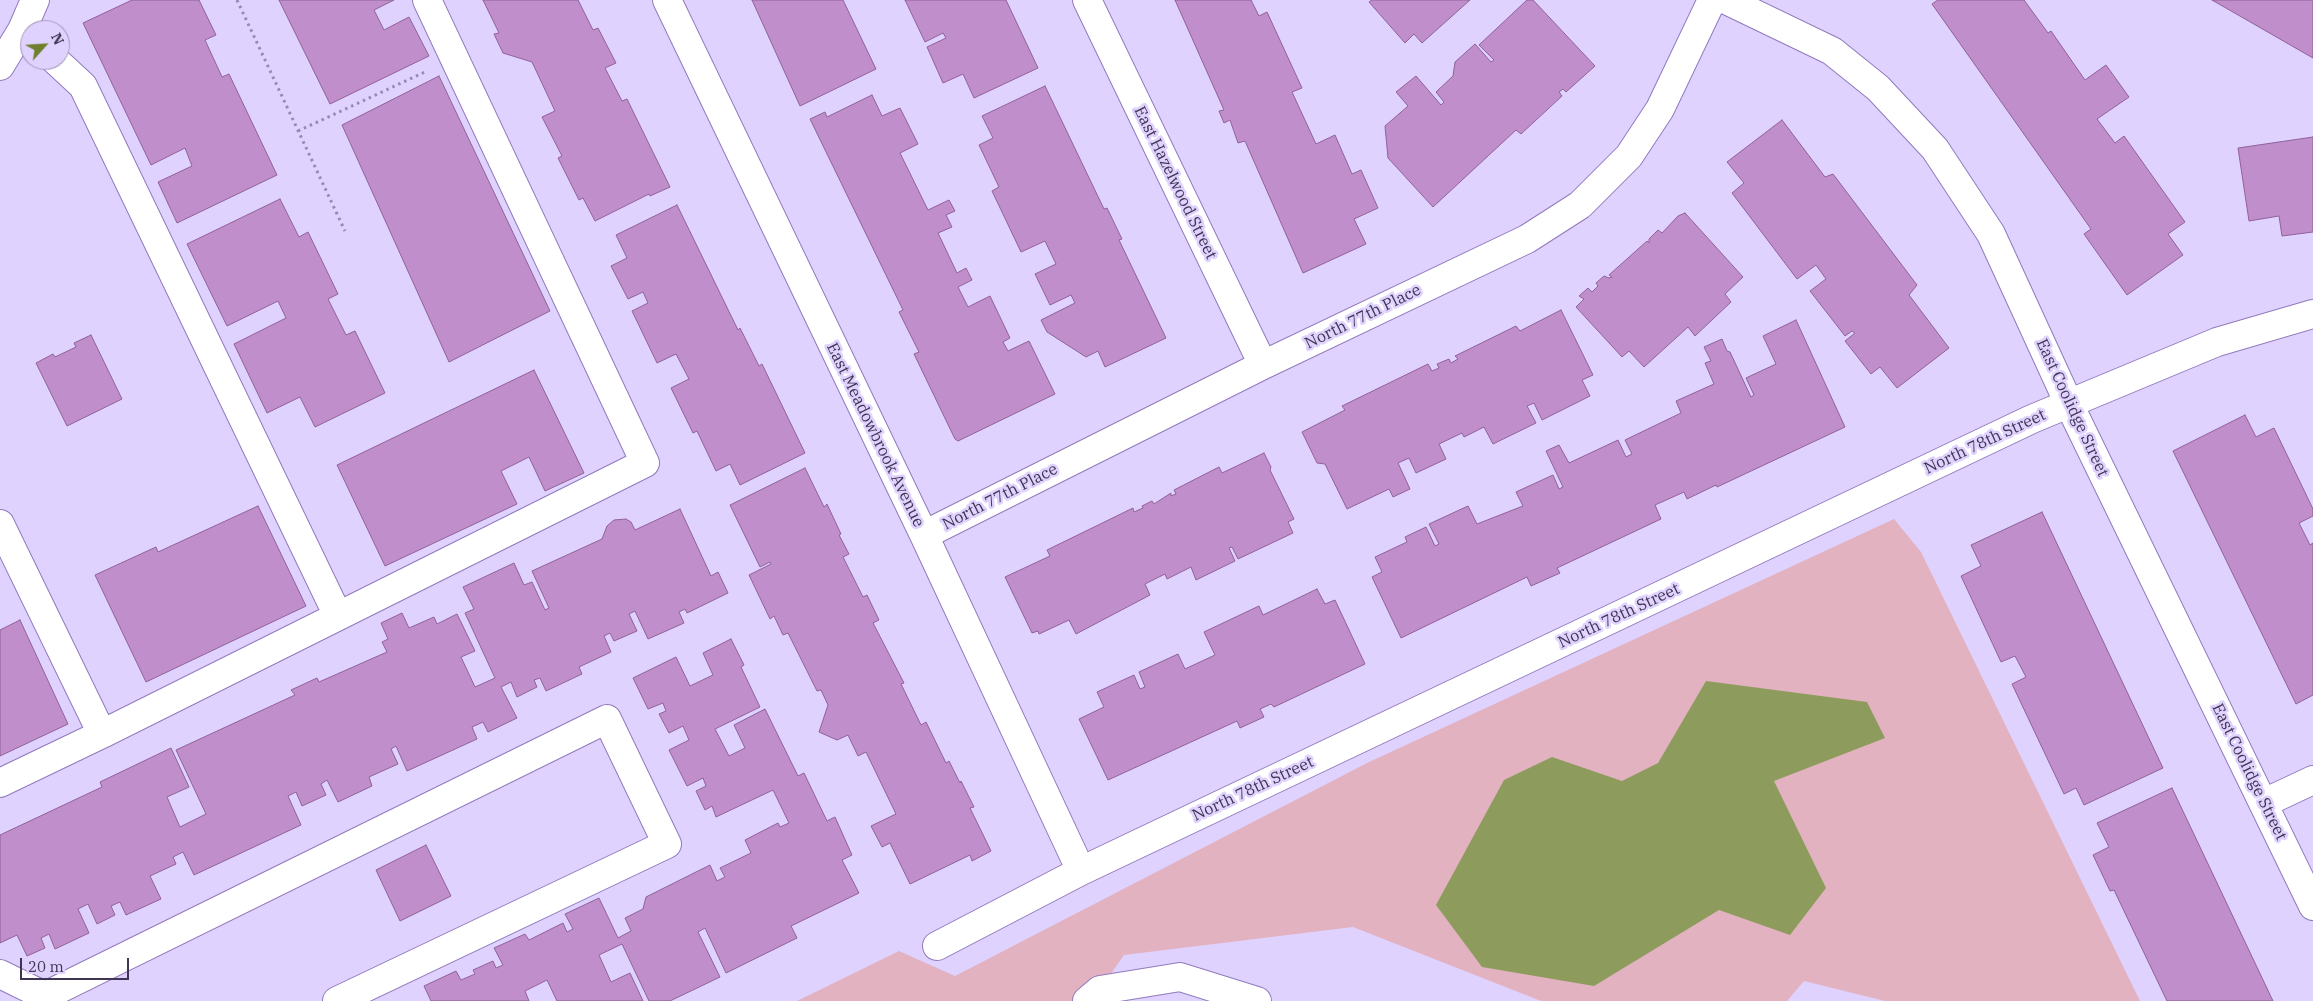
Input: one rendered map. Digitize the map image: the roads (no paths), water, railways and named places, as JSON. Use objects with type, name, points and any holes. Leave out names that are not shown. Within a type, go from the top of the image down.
[{"type":"street","points":[[30,20],[35,0]]},
{"type":"street","points":[[0,783],[102,734],[644,463],[427,0]]},
{"type":"street","name":"East Meadowbrook Avenue","points":[[667,0],[924,535],[1081,870]]},
{"type":"street","name":"East Hazelwood Street","points":[[1087,0],[1263,365]]},
{"type":"street","name":"North 77th Place","points":[[924,535],[1263,365],[1527,239],[1580,205],[1629,156],[1660,108],[1712,0]]},
{"type":"street","name":"East Coolidge Street","points":[[1726,0],[1832,51],[1878,88],[1935,149],[1991,234],[2069,404],[2313,906]]},
{"type":"street","points":[[0,66],[20,41]]},
{"type":"street","points":[[66,70],[83,86],[338,616]]},
{"type":"street","name":"North 78th Street","points":[[937,946],[1081,870],[2069,404],[2217,342],[2313,314]]},
{"type":"street","points":[[0,524],[102,734]]},
{"type":"street","points":[[0,974],[47,999],[607,719],[667,844],[337,1001]]},
{"type":"street","points":[[2264,803],[2313,780]]},
{"type":"street","points":[[1087,1001],[1100,990],[1180,977],[1257,1001]]}]
